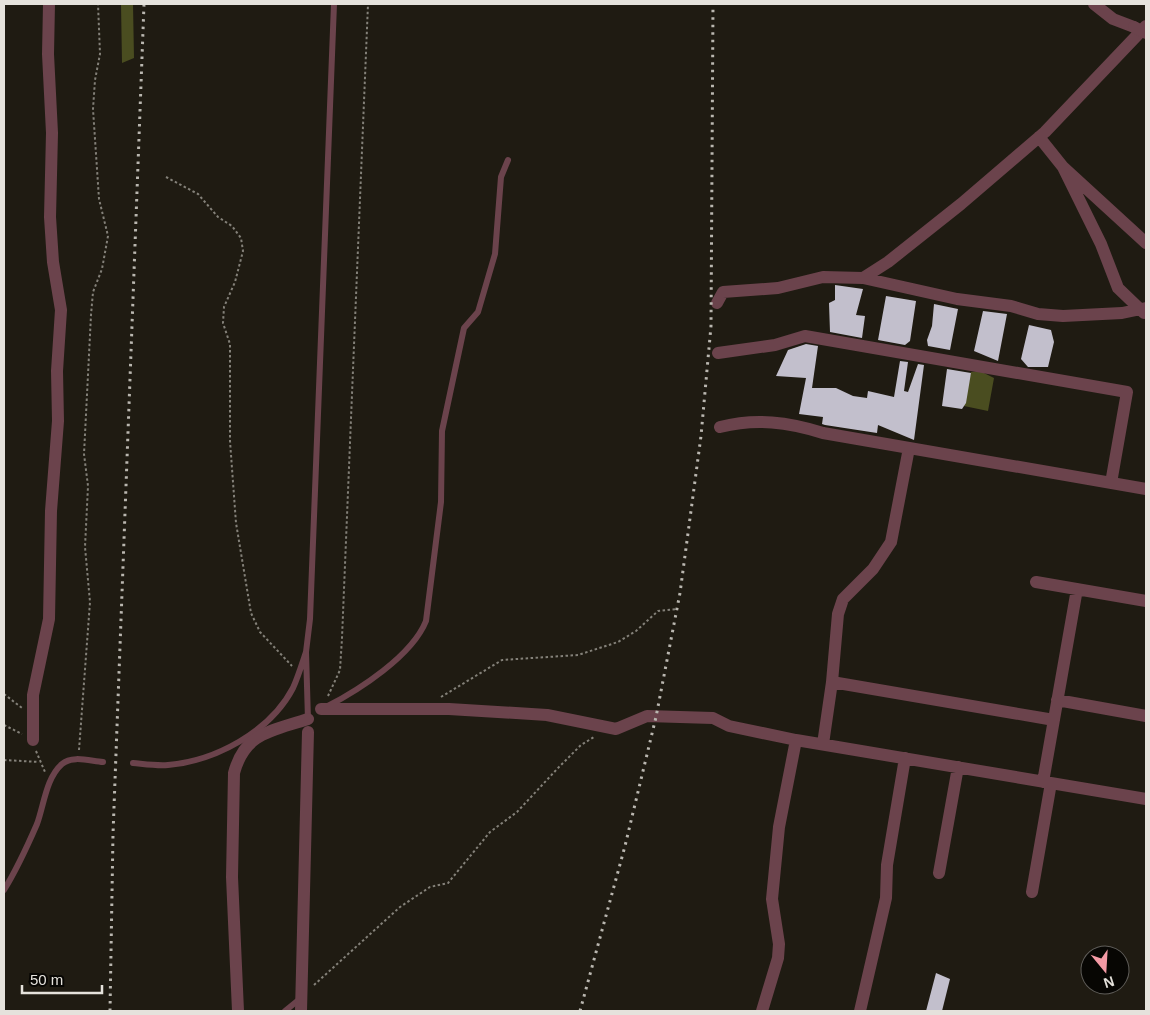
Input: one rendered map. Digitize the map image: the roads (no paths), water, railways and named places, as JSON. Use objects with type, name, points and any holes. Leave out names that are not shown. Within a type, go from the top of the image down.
[{"type":"street","points":[[33,740],[33,695],[49,619],[51,511],[58,421],[57,371],[61,310],[53,262],[50,217],[52,133],[48,54],[48,4]]},
{"type":"street","points":[[1094,4],[1113,19],[1140,27],[1146,33]]},
{"type":"street","points":[[863,278],[888,262],[961,204],[1038,137],[1140,27]]},
{"type":"street","points":[[1038,137],[1063,167],[1146,243]]},
{"type":"street","points":[[1063,167],[1101,244],[1118,288],[1144,311]]},
{"type":"street","points":[[717,303],[722,292],[778,288],[823,278],[863,278],[957,299],[1011,306],[1063,316],[1144,311]]},
{"type":"street","points":[[718,354],[775,345],[805,336],[1127,392],[1111,482]]},
{"type":"street","points":[[720,426],[762,420],[909,448],[1146,488]]},
{"type":"street","points":[[823,744],[832,682],[838,614],[843,599],[873,569],[891,542],[909,448]]},
{"type":"street","points":[[1036,582],[1146,601]]},
{"type":"street","points":[[1032,892],[1054,720],[1077,589]]},
{"type":"street","points":[[832,682],[1054,720]]},
{"type":"street","points":[[1057,700],[1146,716]]},
{"type":"street","points":[[321,709],[430,709],[547,715],[616,730],[647,716],[713,718],[729,726],[796,740],[1146,800]]},
{"type":"street","points":[[238,1011],[232,877],[234,773],[238,757],[252,740],[268,731],[308,719]]},
{"type":"street","points":[[301,1011],[308,732]]},
{"type":"street","points":[[762,1011],[778,958],[779,944],[772,899],[779,827],[796,740]]},
{"type":"street","points":[[860,1011],[886,898],[887,865],[905,758]]},
{"type":"street","points":[[939,873],[958,767]]},
{"type":"lane","points":[[308,732],[306,652],[310,618],[334,4]]},
{"type":"lane","points":[[321,709],[342,699],[388,666],[421,634],[426,621],[441,502],[442,431],[464,328],[478,312],[495,254],[501,176],[508,160]]},
{"type":"lane","points":[[133,763],[167,765],[200,759],[240,742],[278,708],[293,689],[306,652]]},
{"type":"lane","points":[[4,890],[20,862],[36,827],[49,782],[61,764],[71,759],[103,762]]},
{"type":"lane","points":[[285,1011],[302,997]]},
{"type":"railway","points":[[110,1011],[113,834],[144,4]]},
{"type":"railway","points":[[580,1011],[625,846],[656,717],[680,593],[701,436],[711,326],[713,4]]}]
